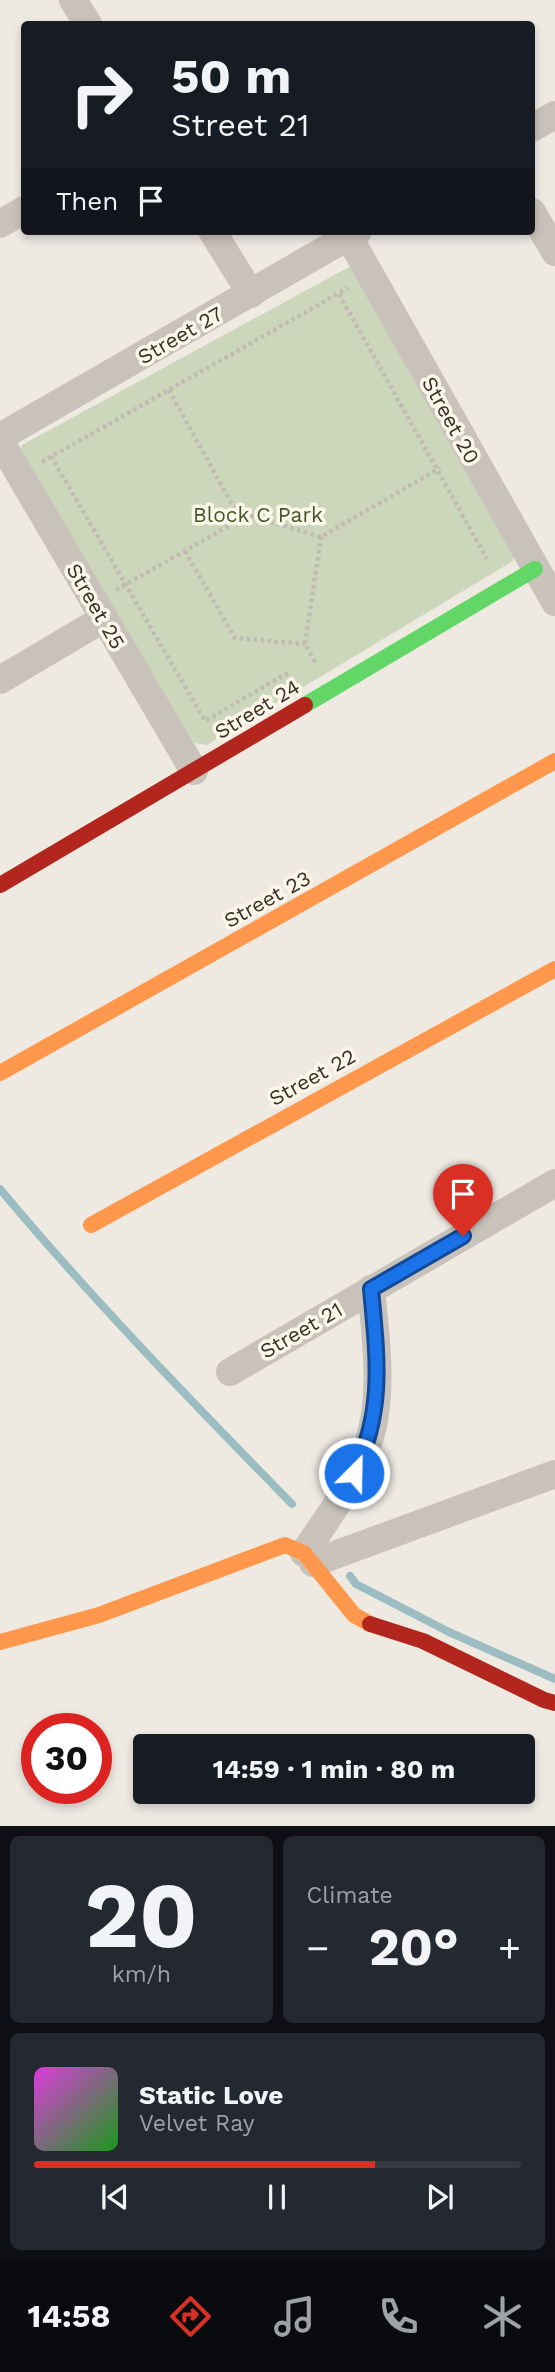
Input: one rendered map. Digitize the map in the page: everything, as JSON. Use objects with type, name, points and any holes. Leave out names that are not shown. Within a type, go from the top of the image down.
[{"type":"street","points":[[73,0],[86,21]]},
{"type":"street","points":[[535,126],[555,115]]},
{"type":"street","points":[[0,224],[21,212]]},
{"type":"street","points":[[535,217],[555,252]]},
{"type":"street","points":[[214,235],[251,294]]},
{"type":"street","name":"Street 27","points":[[0,439],[352,235]]},
{"type":"street","name":"Street 20","points":[[354,235],[369,276],[555,602]]},
{"type":"street","name":"Street 25","points":[[0,439],[98,611],[194,771]]},
{"type":"street","name":"Street 24","points":[[0,885],[535,569]]},
{"type":"street","points":[[0,680],[98,611]]},
{"type":"street","name":"Street 23","points":[[0,1073],[555,761]]},
{"type":"street","name":"Street 22","points":[[91,1224],[555,969]]},
{"type":"street","name":"Street 21","points":[[230,1372],[555,1183]]},
{"type":"street","points":[[308,1558],[365,1451],[375,1415],[377,1349],[371,1289]]},
{"type":"street","points":[[308,1558],[555,1474]]},
{"type":"street","points":[[0,1642],[99,1615],[285,1545],[308,1558],[354,1615],[372,1625],[424,1641],[555,1703]]},
{"type":"path","points":[[20,474],[369,276]]},
{"type":"path","points":[[339,294],[488,559],[476,566]]},
{"type":"path","points":[[169,390],[240,519]]},
{"type":"path","points":[[98,611],[127,583],[248,515],[321,537],[469,452]]},
{"type":"path","points":[[51,456],[205,721],[301,666]]},
{"type":"path","points":[[321,537],[305,644],[331,690]]},
{"type":"path","points":[[185,551],[235,638],[305,644]]},
{"type":"path","points":[[313,659],[325,652]]},
{"type":"green space","name":"Block C Park","points":[[349,267],[352,268],[514,556],[513,561],[207,745],[194,743],[19,455],[22,445]]},
{"type":"waterway","points":[[0,1189],[106,1310],[292,1504]]},
{"type":"waterway","points":[[350,1576],[356,1584],[449,1632],[555,1679]]},
{"type":"traffic: fast","points":[[305,705],[535,569]]},
{"type":"traffic: slow","points":[[0,1073],[555,761]]},
{"type":"traffic: slow","points":[[91,1225],[555,969]]},
{"type":"traffic: slow","points":[[0,1642],[99,1615],[285,1545],[304,1553],[354,1615],[370,1624]]},
{"type":"traffic: jam","points":[[0,885],[305,705]]},
{"type":"traffic: jam","points":[[370,1624],[423,1641],[555,1703]]},
{"type":"route","points":[[354,1473],[365,1451],[375,1415],[377,1349],[371,1289],[463,1236]]}]
